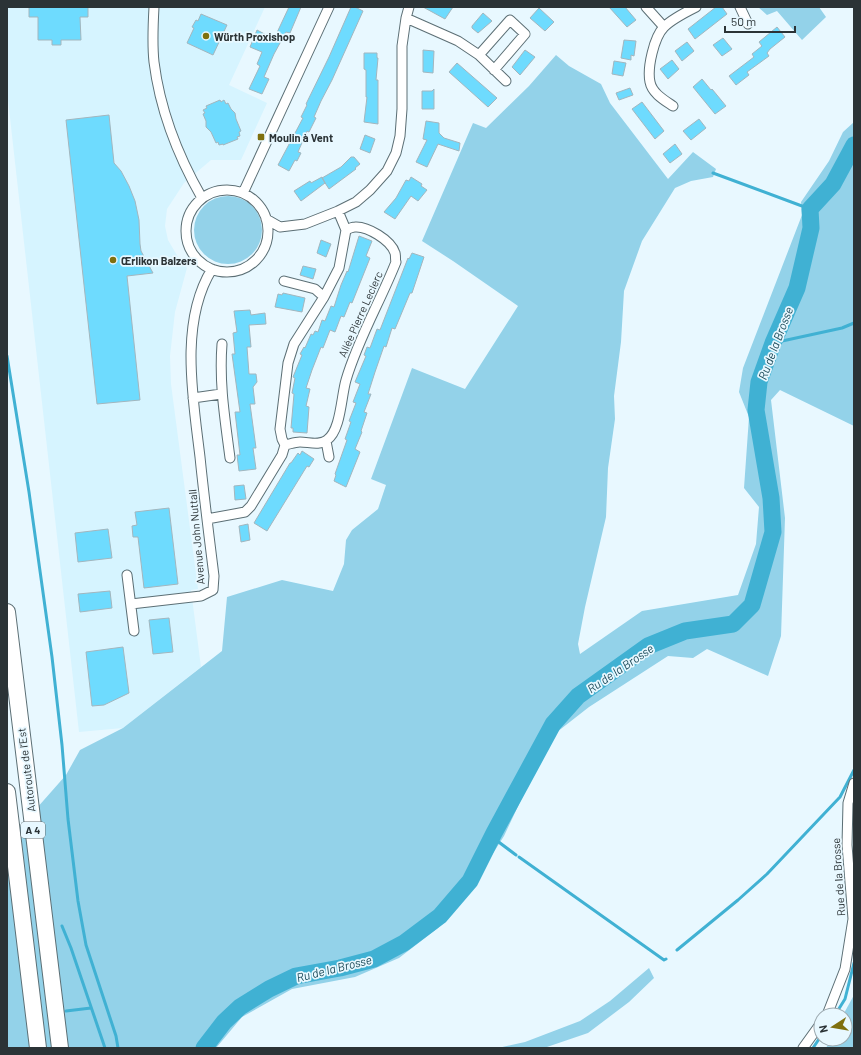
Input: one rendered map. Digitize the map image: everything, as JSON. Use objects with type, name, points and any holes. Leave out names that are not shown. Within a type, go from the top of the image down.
[{"type":"highway","name":"Autoroute de l’Est","points":[[7,612],[60,1048]]},
{"type":"highway","name":"Autoroute de l’Est","points":[[7,792],[38,1048]]},
{"type":"street","points":[[154,7],[154,62],[162,105],[182,161],[202,198]]},
{"type":"street","points":[[243,193],[329,7]]},
{"type":"street","points":[[266,219],[280,227],[305,224],[338,211],[356,202],[370,190],[387,171],[396,153],[400,136],[402,109],[402,46],[409,7]]},
{"type":"street","points":[[646,7],[664,27]]},
{"type":"street","points":[[673,106],[658,95],[650,83],[650,65],[655,42],[664,27],[696,7]]},
{"type":"street","points":[[740,7],[748,24]]},
{"type":"street","points":[[406,18],[458,41],[479,55],[506,81]]},
{"type":"street","points":[[479,55],[510,20],[525,34],[494,70]]},
{"type":"street","points":[[229,190],[243,193],[253,199],[261,208],[266,219],[268,231],[266,244],[260,256],[250,265],[238,270],[225,272],[212,269],[201,263],[193,253],[188,242],[186,230],[188,218],[194,207],[202,198],[215,191],[229,190]]},
{"type":"street","points":[[207,519],[245,512],[282,454],[285,445],[280,429],[288,363],[294,344],[324,298],[339,268],[346,230],[338,211]]},
{"type":"street","name":"Allée Pierre Leclerc","points":[[326,441],[333,435],[338,422],[345,382],[354,353],[396,262],[395,253],[391,245],[384,238],[373,232],[354,226],[346,230]]},
{"type":"street","name":"Avenue John Nuttall","points":[[131,604],[202,596],[213,590],[214,576],[193,398],[191,356],[193,324],[200,290],[212,269]]},
{"type":"street","points":[[284,281],[315,289],[324,298]]},
{"type":"street","points":[[222,344],[220,370],[221,394],[230,458]]},
{"type":"street","points":[[193,398],[221,394]]},
{"type":"street","points":[[285,445],[300,442],[319,443],[326,441],[329,456]]},
{"type":"street","points":[[127,575],[134,631]]},
{"type":"street","name":"Rue de la Brosse","points":[[830,1007],[845,969],[853,919],[847,845],[848,803],[854,783]]},
{"type":"street","points":[[803,1048],[813,1034]]},
{"type":"shaded area","points":[[7,7],[265,7],[229,85],[267,103],[241,160],[211,160],[184,183],[167,209],[165,226],[168,240],[178,257],[187,268],[175,312],[170,356],[171,384],[198,589],[191,590],[201,667],[123,728],[79,732],[7,91]]},
{"type":"shaded area","points":[[758,7],[819,7],[826,17],[802,40],[777,11],[767,15]]},
{"type":"shaded area","points":[[556,55],[569,66],[601,84],[610,103],[668,179],[693,152],[716,169],[713,177],[691,181],[675,188],[642,241],[624,291],[621,342],[614,396],[615,419],[608,468],[606,517],[585,607],[578,644],[580,654],[642,611],[738,595],[756,544],[759,507],[744,488],[749,417],[739,392],[743,368],[802,215],[801,202],[829,161],[843,132],[854,122],[854,426],[780,390],[771,400],[785,518],[781,636],[768,676],[707,649],[693,658],[668,656],[589,707],[557,732],[536,768],[504,836],[467,894],[438,928],[399,958],[355,977],[292,989],[242,1017],[216,1048],[7,1048],[7,842],[66,775],[80,750],[123,728],[222,651],[227,597],[282,580],[333,591],[344,564],[346,540],[352,530],[378,509],[386,485],[371,479],[412,368],[465,389],[518,306],[422,241],[473,123],[486,128],[529,86]]},
{"type":"shaded area","points":[[221,196],[235,196],[247,201],[257,211],[262,223],[262,237],[257,249],[247,259],[235,264],[221,264],[209,259],[199,249],[194,237],[194,223],[199,211],[209,201]]},
{"type":"shaded area","points":[[649,968],[654,978],[629,1002],[588,1033],[544,1048],[498,1048],[525,1042],[580,1021],[610,1001]]},
{"type":"shaded area","points":[[854,995],[854,1048],[826,1048],[853,1047],[853,1007],[847,1007]]},
{"type":"building","points":[[29,7],[88,7],[88,17],[80,17],[81,40],[61,40],[61,45],[52,45],[52,40],[38,40],[38,17],[29,17]]},
{"type":"building","points":[[289,7],[301,7],[290,33],[286,32],[274,54],[264,77],[269,79],[262,94],[249,89],[260,66],[257,64],[262,52],[250,47],[257,30],[274,39]]},
{"type":"building","points":[[351,7],[355,7],[363,11],[321,101],[314,117],[316,118],[309,132],[307,131],[298,152],[301,153],[289,171],[278,165],[303,118],[301,117],[307,105],[306,104]]},
{"type":"building","points":[[423,7],[453,7],[445,19]]},
{"type":"building","points":[[609,7],[625,7],[636,20],[627,27]]},
{"type":"building","points":[[716,7],[722,7],[727,14],[695,39],[688,29]]},
{"type":"building","points":[[539,8],[554,22],[545,31],[530,18]]},
{"type":"building","points":[[483,13],[492,21],[478,33],[472,28],[472,26]]},
{"type":"building","name":"Würth Proxishop","points":[[201,14],[227,25],[213,55],[187,43],[194,28],[192,27],[196,20],[198,21]]},
{"type":"building","points":[[777,27],[785,37],[770,49],[767,53],[769,56],[747,72],[749,75],[736,85],[729,76],[754,57],[752,54],[762,46],[759,42]]},
{"type":"building","points":[[723,38],[732,49],[722,56],[713,45]]},
{"type":"building","points":[[624,40],[636,41],[634,56],[631,55],[631,60],[621,58]]},
{"type":"building","points":[[687,42],[694,51],[682,61],[675,51]]},
{"type":"building","points":[[423,50],[434,51],[433,73],[423,72]]},
{"type":"building","points":[[525,50],[535,57],[520,75],[512,67]]},
{"type":"building","points":[[364,53],[377,53],[378,58],[376,80],[378,80],[378,124],[364,122],[367,97]]},
{"type":"building","points":[[672,60],[679,69],[668,79],[660,69]]},
{"type":"building","points":[[614,61],[626,63],[623,76],[612,74]]},
{"type":"building","points":[[457,63],[497,98],[488,107],[449,72]]},
{"type":"building","points":[[702,79],[726,106],[715,114],[693,87]]},
{"type":"building","points":[[630,88],[633,95],[619,100],[616,93]]},
{"type":"building","points":[[434,89],[434,109],[422,109],[422,91],[432,91]]},
{"type":"building","points":[[220,100],[221,102],[224,100],[226,104],[228,103],[235,113],[241,131],[239,132],[240,136],[237,137],[238,139],[223,145],[219,145],[218,142],[216,143],[211,132],[206,127],[206,121],[203,114],[205,113],[203,110],[207,108],[206,106]]},
{"type":"building","points":[[642,102],[664,131],[655,139],[632,109]]},
{"type":"building","name":"Œrlikon Balzers","points":[[109,115],[114,163],[121,171],[135,201],[139,220],[141,251],[153,273],[127,276],[140,400],[97,404],[66,120]]},
{"type":"building","points":[[699,119],[706,128],[691,140],[683,131]]},
{"type":"building","points":[[426,121],[439,123],[439,133],[444,138],[460,143],[459,151],[438,144],[427,167],[416,162],[427,140],[423,139]]},
{"type":"building","points":[[365,135],[375,139],[370,153],[360,149]]},
{"type":"building","points":[[675,144],[682,154],[670,163],[663,154]]},
{"type":"building","points":[[351,157],[354,157],[360,164],[355,168],[356,169],[329,189],[322,178],[341,167]]},
{"type":"building","points":[[322,177],[325,183],[301,201],[294,191],[310,181],[311,183]]},
{"type":"building","points":[[411,177],[422,184],[421,186],[427,190],[418,201],[411,196],[395,219],[384,212],[396,198],[406,180],[409,181]]},
{"type":"building","points":[[359,236],[372,241],[366,256],[370,258],[352,303],[350,302],[344,317],[341,316],[335,332],[330,330],[323,348],[321,347],[312,370],[306,388],[310,389],[306,406],[309,407],[307,433],[293,432],[293,428],[291,428],[294,394],[292,393],[295,378],[293,377],[302,355],[300,354],[304,347],[305,348],[311,334],[313,335],[315,331],[318,332],[322,320],[325,321],[331,306],[334,307],[341,285],[347,271],[348,272]]},
{"type":"building","points":[[321,240],[331,244],[326,257],[317,253]]},
{"type":"building","points":[[412,253],[424,257],[412,293],[410,293],[395,329],[392,328],[386,347],[384,346],[375,372],[368,394],[371,394],[364,412],[367,413],[361,431],[362,432],[355,449],[360,452],[346,487],[334,481],[347,440],[345,439],[351,422],[349,421],[356,403],[353,402],[360,384],[355,382],[366,356],[364,355],[367,347],[370,348],[377,329],[380,330],[408,258],[409,259]]},
{"type":"building","points":[[303,266],[316,269],[313,279],[300,275]]},
{"type":"building","points":[[283,293],[305,298],[302,312],[275,307],[278,294],[282,295]]},
{"type":"building","points":[[250,310],[251,315],[265,313],[266,324],[249,325],[251,347],[247,347],[249,374],[256,374],[257,382],[253,387],[255,404],[250,404],[256,448],[253,448],[256,469],[239,471],[237,455],[240,455],[235,412],[240,412],[232,354],[235,354],[233,333],[237,332],[234,311]]},
{"type":"building","points":[[302,451],[314,459],[309,467],[307,466],[267,531],[254,523],[290,463],[298,453],[300,455]]},
{"type":"building","points":[[244,485],[246,499],[235,500],[234,486]]},
{"type":"building","points":[[169,508],[178,584],[144,588],[138,537],[133,537],[132,526],[137,525],[135,512]]},
{"type":"building","points":[[248,524],[250,540],[241,542],[239,526]]},
{"type":"building","points":[[108,529],[112,558],[78,562],[75,533]]},
{"type":"building","points":[[110,591],[112,608],[80,612],[78,594]]},
{"type":"building","points":[[169,618],[173,652],[153,654],[149,620]]},
{"type":"building","points":[[123,647],[129,693],[104,705],[92,706],[86,652]]},
{"type":"waterway","name":"Ru de la Brosse","points":[[204,1048],[224,1022],[240,1007],[269,989],[296,976],[340,968],[374,959],[404,943],[440,916],[470,881],[494,833],[553,724],[578,696],[648,646],[685,631],[733,624],[752,605],[773,532],[771,498],[756,410],[759,382],[773,343],[797,288],[811,228],[810,209],[833,184],[854,145]]},
{"type":"waterway","points":[[713,173],[810,209]]},
{"type":"waterway","points":[[773,343],[842,328],[854,323]]},
{"type":"waterway","points":[[7,356],[29,492],[52,657],[62,745],[68,819],[78,901],[86,945],[116,1036],[118,1048]]},
{"type":"waterway","points":[[677,950],[767,874],[840,797],[854,770]]},
{"type":"waterway","points":[[492,837],[516,855]]},
{"type":"waterway","points":[[519,857],[664,960],[666,959]]},
{"type":"waterway","points":[[62,926],[105,1048]]},
{"type":"waterway","points":[[840,1007],[845,999],[854,963]]},
{"type":"waterway","points":[[66,1011],[91,1008]]},
{"type":"place","name":"Würth Proxishop","points":[[206,36]]},
{"type":"place","name":"Moulin à Vent","points":[[261,137]]},
{"type":"place","name":"Œrlikon Balzers","points":[[113,260]]}]
